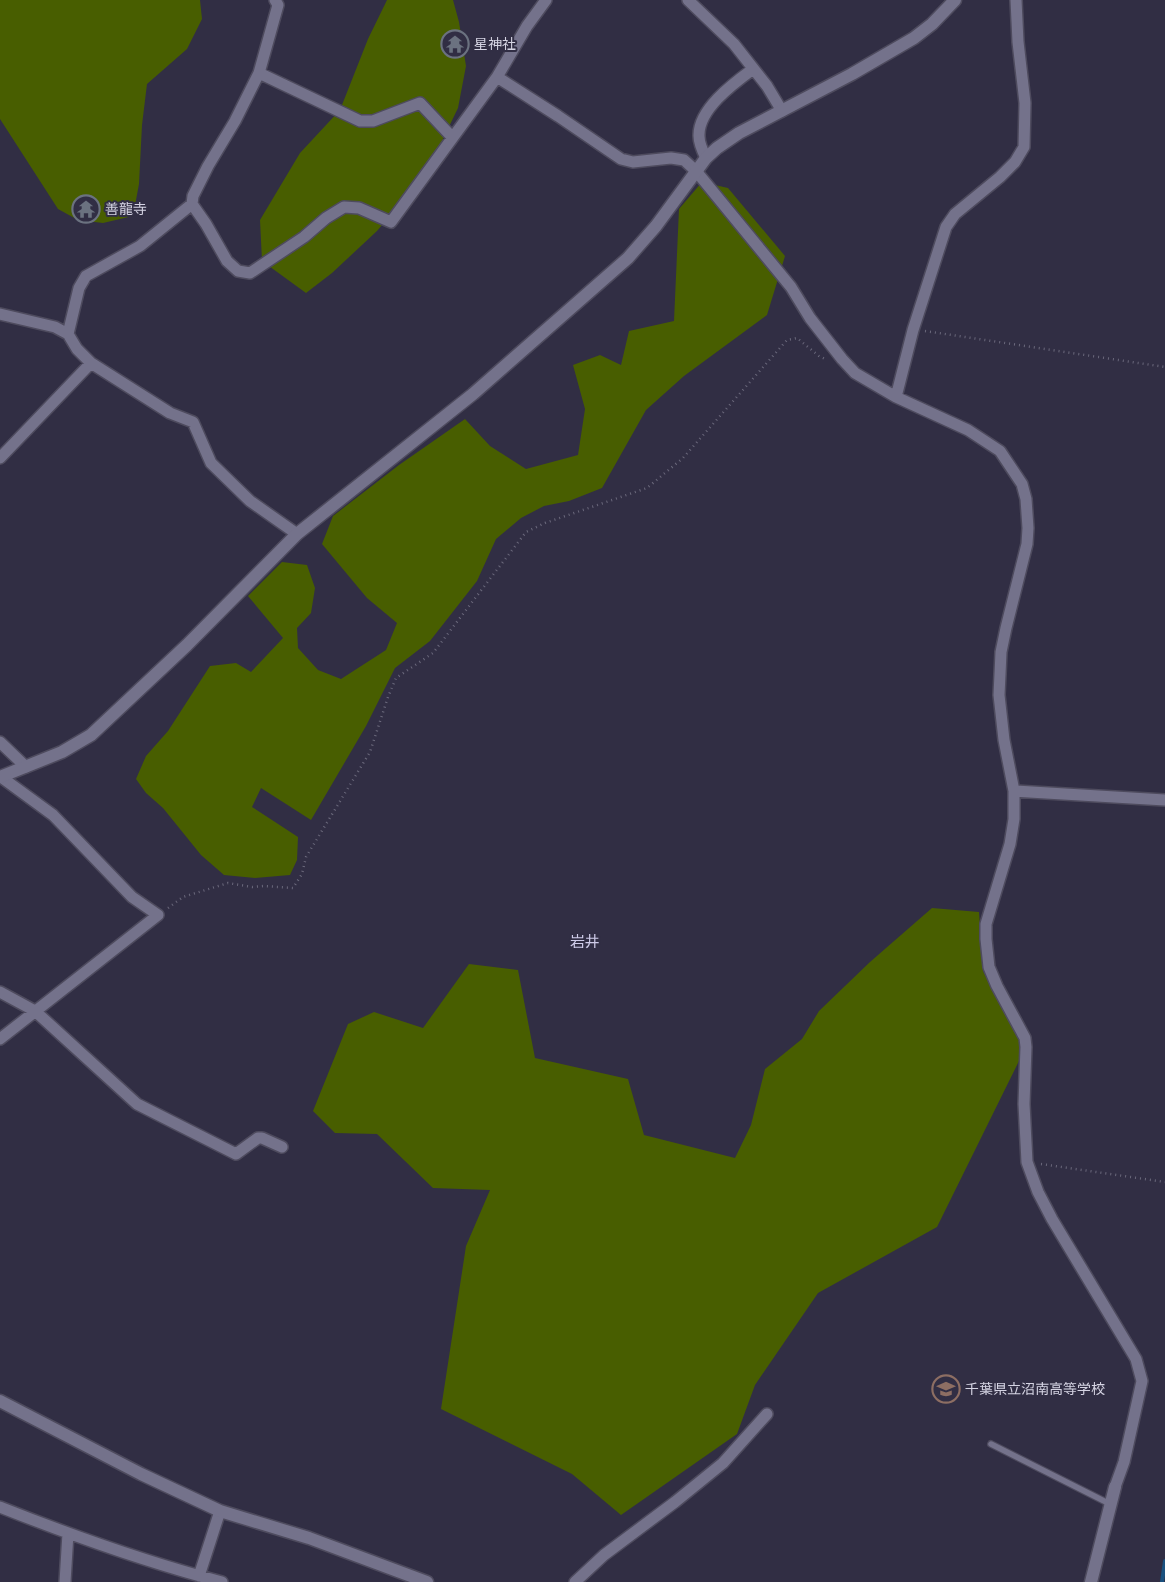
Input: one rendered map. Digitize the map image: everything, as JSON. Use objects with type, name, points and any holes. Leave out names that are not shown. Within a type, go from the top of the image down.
[{"type":"street","points":[[274,0],[278,5],[259,73],[235,121],[193,196],[192,204],[206,224],[226,261],[238,272],[250,273],[304,237],[326,218],[344,207],[359,208],[391,222],[497,77],[527,26],[546,0]]},
{"type":"street","points":[[688,0],[734,44],[767,86],[782,111]]},
{"type":"street","points":[[0,777],[62,752],[91,735],[187,645],[297,534],[473,394],[628,258],[656,226],[706,158],[717,148],[738,133],[852,74],[914,38],[932,24],[955,0]]},
{"type":"street","points":[[896,397],[913,330],[946,227],[954,214],[1000,178],[1015,162],[1024,146],[1025,103],[1018,42],[1016,0]]},
{"type":"street","points":[[706,158],[699,137],[701,122],[708,109],[738,80],[753,69]]},
{"type":"street","points":[[259,73],[360,121],[373,121],[420,103],[452,137]]},
{"type":"street","points":[[497,77],[621,159],[633,162],[671,158],[684,160],[696,171],[791,287],[810,318],[855,373],[896,397],[968,430],[1000,451],[1022,484],[1026,499],[1027,544],[1001,652],[999,695],[1004,740],[1014,791],[1014,819],[1010,844],[986,924],[986,939],[989,967],[1025,1038],[1024,1104],[1027,1162],[1038,1192],[1052,1219],[1136,1359],[1142,1381],[1124,1462],[1110,1504],[1091,1582]]},
{"type":"street","points":[[68,334],[80,288],[86,276],[140,246],[192,204]]},
{"type":"street","points":[[0,314],[55,326],[68,334],[77,349],[91,363],[170,413],[193,422],[211,463],[250,501],[297,534]]},
{"type":"street","points":[[0,458],[91,363]]},
{"type":"street","points":[[0,742],[26,767]]},
{"type":"street","points":[[0,777],[53,816],[132,898],[158,915],[0,1038]]},
{"type":"street","points":[[1014,791],[1165,800]]},
{"type":"street","points":[[0,992],[35,1011],[137,1104],[236,1154],[258,1138],[282,1147]]},
{"type":"street","points":[[0,1400],[141,1474],[220,1512],[309,1538],[427,1582]]},
{"type":"street","points":[[575,1582],[604,1555],[675,1502],[723,1462],[767,1414]]},
{"type":"street","points":[[0,1510],[139,1558],[222,1582]]},
{"type":"street","points":[[200,1576],[220,1512]]},
{"type":"street","points":[[65,1582],[68,1534]]},
{"type":"lane","points":[[991,1444],[1110,1504]]},
{"type":"path","points":[[913,330],[1165,367]]},
{"type":"path","points":[[158,915],[183,896],[228,883],[252,887],[293,888],[302,874],[306,857],[370,752],[396,678],[433,653],[526,532],[545,523],[648,488],[683,458],[786,340],[797,338],[819,356],[834,363]]},
{"type":"path","points":[[1027,1162],[1165,1182]]},
{"type":"green space","points":[[0,0],[200,0],[202,19],[187,49],[147,84],[142,125],[139,184],[133,216],[103,223],[78,220],[58,209],[0,119]]},
{"type":"green space","points":[[387,0],[453,0],[459,22],[466,66],[458,108],[428,170],[377,231],[332,273],[306,293],[262,261],[260,220],[300,153],[340,110],[368,39]]},
{"type":"green space","points":[[702,182],[728,188],[785,256],[767,315],[684,376],[646,410],[602,488],[569,501],[544,506],[521,518],[496,539],[477,581],[430,641],[395,668],[366,726],[311,820],[261,788],[252,807],[298,837],[297,860],[290,875],[255,878],[224,875],[201,855],[163,808],[146,793],[136,779],[146,756],[168,731],[210,666],[236,663],[251,672],[283,638],[248,596],[282,562],[307,565],[315,588],[311,613],[297,628],[298,648],[318,670],[341,679],[386,650],[397,623],[367,598],[322,544],[333,516],[399,465],[465,419],[490,446],[526,469],[578,455],[585,409],[573,365],[600,355],[621,365],[629,331],[674,321],[679,209]]},
{"type":"green space","points":[[932,908],[979,912],[983,971],[1020,1041],[1020,1059],[937,1227],[818,1293],[755,1385],[737,1434],[621,1515],[572,1474],[441,1409],[466,1246],[490,1190],[433,1188],[377,1134],[335,1133],[313,1111],[348,1024],[374,1012],[423,1028],[469,964],[518,970],[535,1058],[628,1079],[644,1135],[735,1158],[751,1125],[765,1069],[802,1039],[819,1011],[870,962]]},
{"type":"waterway","points":[[1162,1582],[1165,1561]]},
{"type":"place","name":"星神社","points":[[455,44]]},
{"type":"place","name":"善龍寺","points":[[86,209]]},
{"type":"place","name":"千葉県立沼南高等学校","points":[[946,1389]]},
{"type":"district","name":"岩井","points":[[585,941]]}]
